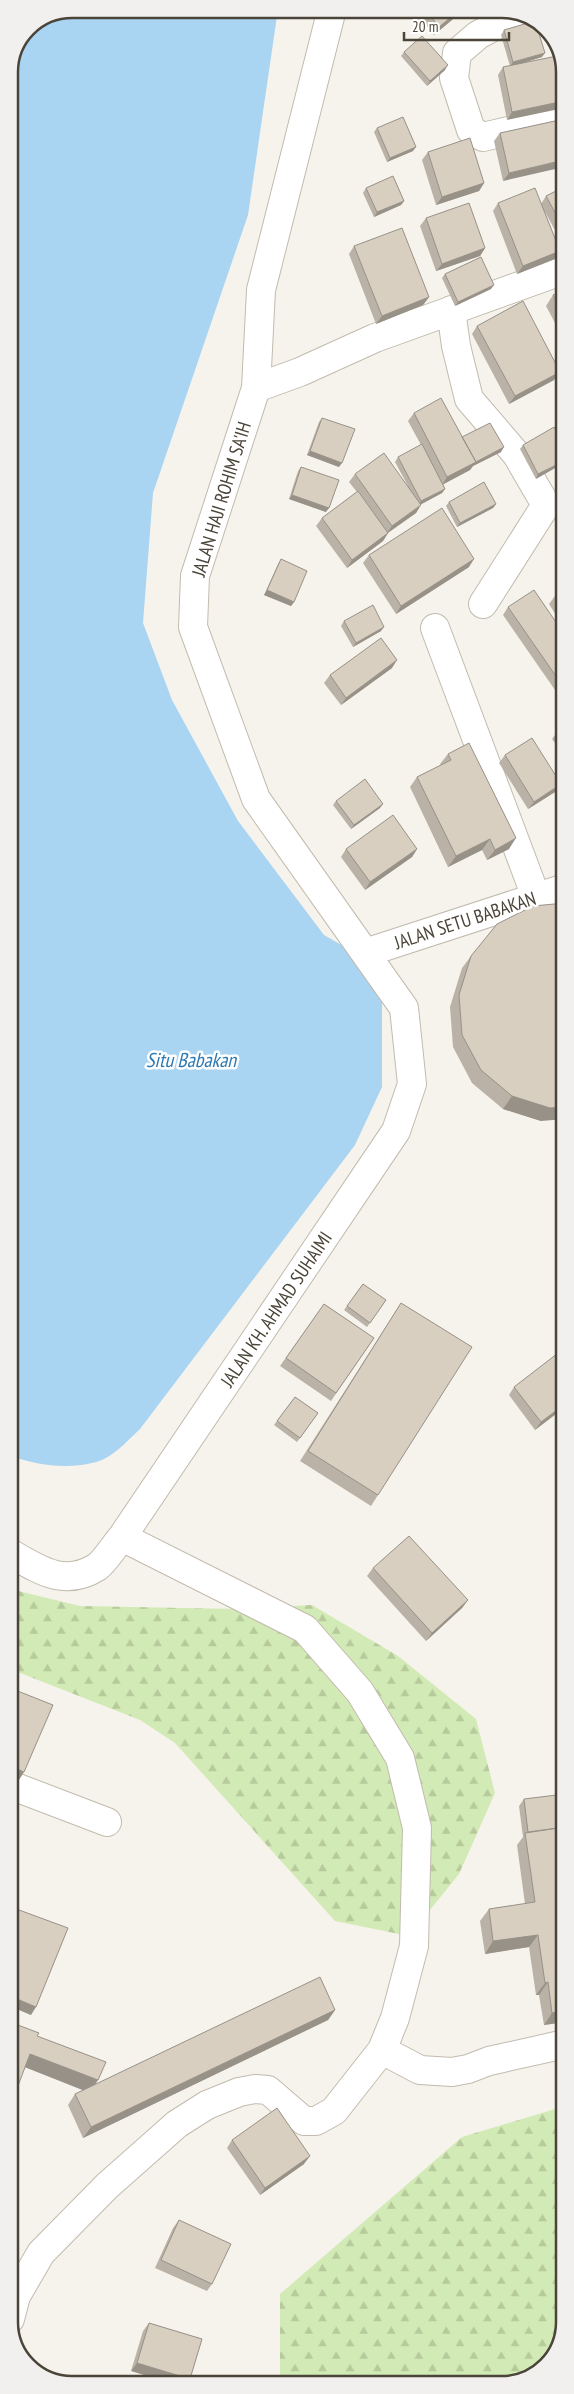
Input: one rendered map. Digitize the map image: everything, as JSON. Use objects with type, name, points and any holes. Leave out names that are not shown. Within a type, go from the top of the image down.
[{"type":"street","name":"JALAN HAJI ROHIM SA'IH","points":[[330,18],[261,290],[256,388],[195,576],[193,627],[256,799],[365,953]]},
{"type":"street","points":[[510,18],[478,36],[458,53],[454,78],[471,130],[484,137],[556,120]]},
{"type":"street","points":[[256,388],[300,372],[375,338],[556,273]]},
{"type":"street","points":[[451,310],[456,346],[470,399],[517,455],[546,505],[483,604]]},
{"type":"street","points":[[435,628],[536,897]]},
{"type":"street","name":"JALAN SETU BABAKAN","points":[[365,953],[556,891]]},
{"type":"street","name":"JALAN KH. AHMAD SUHAIMI","points":[[18,1557],[50,1575],[61,1576],[96,1567],[122,1537],[396,1131],[412,1084],[404,1008],[365,953]]},
{"type":"street","points":[[18,2292],[40,2253],[106,2186],[177,2124],[207,2105],[238,2092],[255,2089],[268,2090],[304,2121],[316,2121],[334,2111],[391,2055],[395,2018],[414,1946],[417,1828],[400,1758],[360,1692],[305,1629],[122,1537]]},
{"type":"street","points":[[18,1789],[107,1822]]},
{"type":"street","points":[[391,2055],[420,2070],[452,2072],[468,2069],[489,2061],[556,2046]]},
{"type":"green space","points":[[18,1591],[80,1606],[236,1609],[312,1605],[398,1656],[476,1719],[495,1793],[459,1874],[409,1936],[335,1921],[175,1743],[140,1720],[18,1672]]},
{"type":"green space","points":[[556,2109],[556,2330],[554,2340],[545,2355],[533,2367],[523,2372],[503,2376],[280,2376],[280,2294],[462,2137]]},
{"type":"water","name":"Situ Babakan","points":[[277,18],[248,215],[153,493],[143,623],[172,700],[238,821],[324,935],[366,959],[382,984],[382,1087],[355,1145],[140,1429],[109,1456],[93,1463],[56,1466],[18,1458],[19,61],[27,41],[33,33],[51,22],[61,19]]},
{"type":"building","points":[[432,18],[450,18],[439,27]]},
{"type":"building","points":[[526,23],[530,25],[538,31],[545,53],[513,62],[504,30]]},
{"type":"building","points":[[422,36],[448,65],[430,81],[404,52]]},
{"type":"building","points":[[554,57],[556,103],[512,112],[503,67]]},
{"type":"building","points":[[403,117],[416,147],[390,158],[377,128]]},
{"type":"building","points":[[556,121],[556,162],[509,173],[500,133]]},
{"type":"building","points":[[470,138],[484,183],[442,197],[428,152]]},
{"type":"building","points":[[393,176],[404,201],[377,212],[366,188]]},
{"type":"building","points":[[535,188],[556,241],[556,253],[523,266],[498,203]]},
{"type":"building","points":[[556,191],[556,214],[546,196]]},
{"type":"building","points":[[469,203],[485,248],[442,264],[426,218]]},
{"type":"building","points":[[402,228],[429,297],[382,316],[354,246]]},
{"type":"building","points":[[481,257],[494,285],[458,302],[445,274]]},
{"type":"building","points":[[523,301],[556,364],[556,374],[515,396],[477,326]]},
{"type":"building","points":[[441,398],[476,462],[447,477],[414,413]]},
{"type":"building","points":[[322,418],[355,429],[342,463],[310,451]]},
{"type":"building","points":[[490,423],[504,447],[476,462],[462,437]]},
{"type":"building","points":[[554,427],[556,431],[556,465],[538,474],[523,445]]},
{"type":"building","points":[[422,444],[445,489],[421,501],[398,457]]},
{"type":"building","points":[[384,453],[421,505],[392,526],[355,474]]},
{"type":"building","points":[[301,467],[339,480],[329,508],[292,495]]},
{"type":"building","points":[[484,482],[496,504],[460,523],[449,502]]},
{"type":"building","points":[[358,491],[388,533],[352,560],[322,518]]},
{"type":"building","points":[[442,508],[474,559],[401,606],[369,555]]},
{"type":"building","points":[[281,559],[307,571],[294,602],[267,590]]},
{"type":"building","points":[[534,590],[556,622],[556,676],[508,607]]},
{"type":"building","points":[[373,605],[384,627],[356,643],[344,621]]},
{"type":"building","points":[[381,638],[397,660],[346,698],[330,675]]},
{"type":"building","points":[[532,738],[556,776],[556,787],[534,802],[505,755]]},
{"type":"building","points":[[469,743],[516,838],[495,850],[490,839],[456,856],[417,777],[451,760],[448,754]]},
{"type":"building","points":[[365,779],[383,804],[354,825],[336,801]]},
{"type":"building","points":[[393,815],[417,849],[370,882],[346,849]]},
{"type":"building","points":[[556,904],[556,1108],[550,1108],[512,1096],[481,1070],[462,1035],[459,995],[471,956],[497,924],[533,906]]},
{"type":"building","points":[[363,1284],[386,1300],[370,1323],[347,1306]]},
{"type":"building","points":[[401,1303],[472,1347],[378,1495],[308,1451]]},
{"type":"building","points":[[324,1304],[374,1338],[336,1393],[286,1358]]},
{"type":"building","points":[[556,1355],[556,1411],[541,1422],[514,1387]]},
{"type":"building","points":[[295,1397],[318,1413],[300,1438],[277,1421]]},
{"type":"building","points":[[409,1536],[468,1600],[432,1633],[373,1568]]},
{"type":"building","points":[[18,1691],[53,1705],[24,1772],[18,1769]]},
{"type":"building","points":[[556,1795],[556,1828],[528,1832],[524,1799]]},
{"type":"building","points":[[556,1828],[556,2012],[552,2013],[548,1982],[545,1983],[538,1935],[493,1941],[489,1909],[535,1902],[525,1833]]},
{"type":"building","points":[[19,1910],[68,1928],[36,2007],[18,1999]]},
{"type":"building","points":[[320,1977],[335,2010],[91,2127],[75,2094]]},
{"type":"building","points":[[18,2025],[39,2033],[37,2036],[106,2062],[98,2080],[30,2054],[18,2086]]},
{"type":"building","points":[[277,2108],[310,2156],[265,2188],[232,2140]]},
{"type":"building","points":[[179,2220],[231,2244],[212,2284],[161,2260]]},
{"type":"building","points":[[149,2323],[202,2339],[191,2376],[180,2376],[137,2363]]}]
